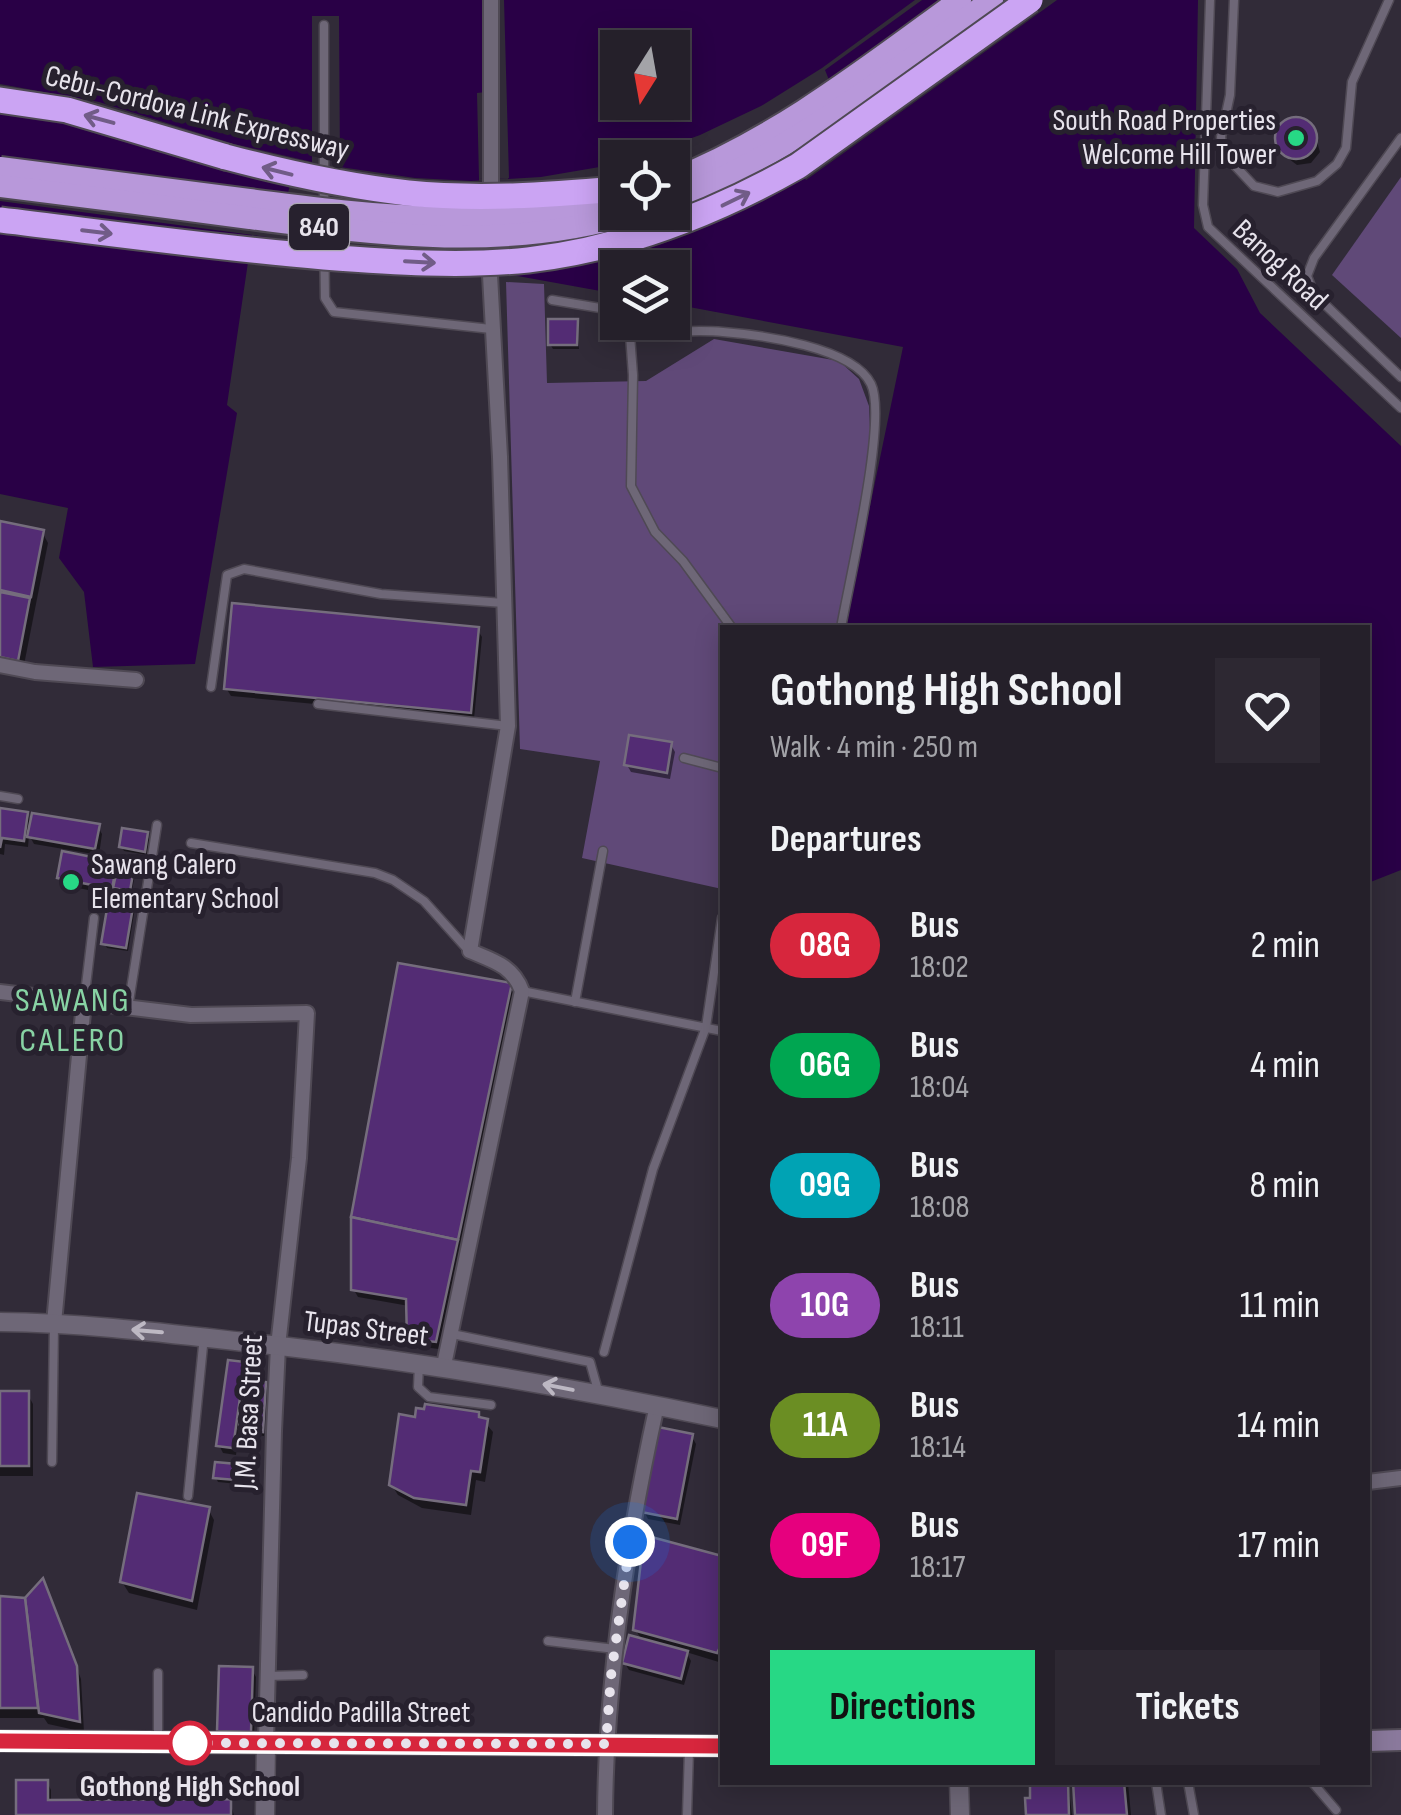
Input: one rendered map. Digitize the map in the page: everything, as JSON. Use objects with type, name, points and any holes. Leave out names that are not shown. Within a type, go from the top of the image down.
[{"type":"highway","points":[[690,173],[776,128],[960,0]]},
{"type":"highway","points":[[690,193],[786,146],[992,0]]},
{"type":"highway","points":[[0,220],[266,252],[441,263],[528,260],[608,245],[698,216],[798,166],[1030,0]]},
{"type":"highway","name":"Cebu-Cordova Link Expressway","points":[[0,100],[66,110],[244,162],[367,188],[497,197],[600,190]]},
{"type":"highway","name":"840","points":[[0,168],[350,213],[447,220],[523,217],[600,201]]},
{"type":"highway","name":"840","points":[[0,186],[348,231],[434,238],[522,235],[600,223]]},
{"type":"main road","points":[[1370,1741],[1401,1740]]},
{"type":"main road","name":"Candido Padilla Street","points":[[0,1741],[720,1746]]},
{"type":"street","points":[[444,1366],[522,991],[508,967],[470,951],[508,726],[500,458],[488,280],[491,0]]},
{"type":"street","points":[[0,665],[35,672],[136,680]]},
{"type":"street","points":[[0,992],[128,1008]]},
{"type":"street","points":[[54,1322],[84,1002]]},
{"type":"street","name":"J.M. Basa Street","points":[[128,1008],[191,1015],[307,1012],[299,1158],[278,1346],[265,1815]]},
{"type":"street","name":"Tupas Street","points":[[0,1322],[54,1322],[204,1336],[420,1362],[720,1419]]},
{"type":"street","points":[[605,1815],[606,1744],[615,1649],[656,1405]]},
{"type":"street","points":[[1370,1482],[1401,1478]]},
{"type":"street","points":[[960,1785],[960,1815]]},
{"type":"lane","name":"Banog Road","points":[[1210,0],[1204,205],[1208,227],[1401,408]]},
{"type":"lane","points":[[1234,0],[1230,95],[1221,136],[1224,154],[1254,186],[1278,192],[1317,182],[1346,148],[1352,82],[1390,0]]},
{"type":"lane","points":[[324,25],[325,298],[334,312],[490,329]]},
{"type":"lane","points":[[1401,138],[1314,258],[1307,276],[1314,294],[1401,377]]},
{"type":"lane","points":[[552,300],[600,308]]},
{"type":"lane","points":[[690,333],[722,332],[793,343],[838,356],[862,370],[873,386],[875,432],[842,625]]},
{"type":"lane","points":[[630,340],[631,486],[655,532],[683,561],[730,625]]},
{"type":"lane","points":[[211,687],[227,575],[244,569],[381,594],[504,603]]},
{"type":"lane","points":[[318,704],[508,726]]},
{"type":"lane","points":[[684,758],[720,767]]},
{"type":"lane","points":[[0,796],[18,799]]},
{"type":"lane","points":[[128,1008],[157,825]]},
{"type":"lane","points":[[191,843],[375,873],[424,901],[470,951]]},
{"type":"lane","points":[[575,1002],[603,851]]},
{"type":"lane","points":[[84,1002],[94,918]]},
{"type":"lane","points":[[604,1352],[654,1169],[706,1028],[720,932]]},
{"type":"lane","points":[[522,991],[720,1031]]},
{"type":"lane","points":[[52,1462],[54,1322]]},
{"type":"lane","points":[[450,1333],[590,1362],[600,1394]]},
{"type":"lane","points":[[188,1496],[204,1336]]},
{"type":"lane","points":[[420,1362],[418,1387],[429,1396],[492,1405]]},
{"type":"lane","points":[[548,1641],[615,1649]]},
{"type":"lane","points":[[158,1673],[158,1744]]},
{"type":"lane","points":[[267,1676],[303,1675]]},
{"type":"lane","points":[[687,1815],[689,1745]]},
{"type":"lane","points":[[1156,1785],[1161,1815]]},
{"type":"lane","points":[[1189,1785],[1194,1815]]},
{"type":"lane","points":[[1315,1785],[1336,1810]]},
{"type":"shaded area","points":[[0,0],[1198,0],[1194,228],[1237,269],[1260,313],[1401,446],[1401,870],[1370,882],[1370,625],[845,625],[903,347],[690,307],[690,250],[600,250],[600,291],[512,275],[508,178],[479,179],[477,269],[345,254],[340,166],[313,163],[313,248],[252,235],[227,405],[237,413],[195,664],[93,667],[84,592],[59,558],[68,508],[0,494]]},
{"type":"shaded area","points":[[1401,177],[1401,338],[1332,275]]},
{"type":"shaded area","points":[[506,282],[544,284],[547,383],[646,381],[714,339],[839,361],[859,379],[869,406],[871,453],[838,625],[720,625],[720,889],[582,858],[600,761],[520,749]]},
{"type":"pier","points":[[487,0],[504,0],[509,178],[479,179],[477,93],[486,92]]},
{"type":"pier","points":[[915,0],[922,0],[825,70],[829,80],[943,0],[1057,0],[806,180],[791,154],[690,206],[690,140],[686,140],[761,106],[822,68]]},
{"type":"pier","points":[[312,16],[339,16],[340,167],[471,181],[541,177],[600,167],[600,230],[624,230],[506,251],[504,183],[484,184],[483,252],[340,247],[335,170],[318,168],[318,244],[0,201],[0,159],[288,193],[290,185],[53,118],[0,112],[0,84],[99,102],[234,144],[312,162]]},
{"type":"building","name":"South Road Properties Welcome Hill Tower","points":[[1296,117],[1311,123],[1317,138],[1311,153],[1296,159],[1281,153],[1275,138],[1281,123]]},
{"type":"building","points":[[548,319],[578,319],[577,345],[548,345]]},
{"type":"building","points":[[0,521],[44,530],[31,597],[0,590]]},
{"type":"building","points":[[0,592],[30,598],[18,661],[0,657]]},
{"type":"building","points":[[232,603],[479,627],[471,713],[224,689]]},
{"type":"building","points":[[629,735],[672,742],[667,773],[624,765]]},
{"type":"building","points":[[0,808],[28,812],[24,841],[2,838],[0,848]]},
{"type":"building","points":[[32,813],[100,824],[95,849],[27,837]]},
{"type":"building","points":[[122,828],[148,832],[145,852],[119,847]]},
{"type":"building","points":[[62,851],[117,862],[112,889],[57,878]]},
{"type":"building","points":[[118,865],[134,868],[130,891],[113,888]]},
{"type":"building","points":[[109,897],[134,901],[126,948],[101,944]]},
{"type":"building","points":[[398,963],[512,983],[458,1240],[351,1217]]},
{"type":"building","points":[[351,1217],[458,1240],[436,1342],[407,1339],[406,1299],[351,1290]]},
{"type":"building","points":[[228,1360],[245,1362],[233,1448],[216,1446]]},
{"type":"building","points":[[246,1380],[266,1382],[263,1432],[239,1429]]},
{"type":"building","points":[[0,1391],[29,1391],[29,1466],[0,1466]]},
{"type":"building","points":[[425,1404],[479,1412],[479,1417],[488,1419],[480,1472],[471,1471],[466,1505],[414,1498],[389,1485],[399,1414],[415,1417],[416,1408],[424,1409]]},
{"type":"building","points":[[658,1427],[693,1434],[677,1519],[641,1512]]},
{"type":"building","points":[[215,1462],[248,1465],[247,1481],[213,1478]]},
{"type":"building","points":[[137,1493],[210,1507],[192,1601],[120,1582]]},
{"type":"building","points":[[644,1535],[720,1555],[717,1653],[633,1630]]},
{"type":"building","points":[[43,1578],[77,1666],[80,1722],[39,1713],[25,1598]]},
{"type":"building","points":[[0,1596],[25,1598],[38,1708],[0,1708]]},
{"type":"building","points":[[629,1635],[688,1651],[681,1679],[622,1663]]},
{"type":"building","points":[[219,1666],[253,1667],[251,1732],[217,1731]]},
{"type":"building","points":[[16,1780],[48,1780],[48,1800],[231,1799],[231,1815],[16,1815]]},
{"type":"building","points":[[1030,1785],[1068,1785],[1069,1815],[1026,1815],[1025,1798],[1030,1798]]},
{"type":"building","points":[[1073,1785],[1124,1785],[1127,1815],[1075,1815]]},
{"type":"bus line","name":"08G","points":[[0,1741],[720,1746]]},
{"type":"place","name":"South Road Properties Welcome Hill Tower","points":[[1296,138]]},
{"type":"place","name":"Sawang Calero Elementary School","points":[[71,882]]},
{"type":"place","name":"Gothong High School","points":[[190,1743]]},
{"type":"district","name":"SAWANG CALERO","points":[[73,1020]]},
{"type":"route","points":[[190,1743],[606,1744],[611,1676],[630,1542]]}]
